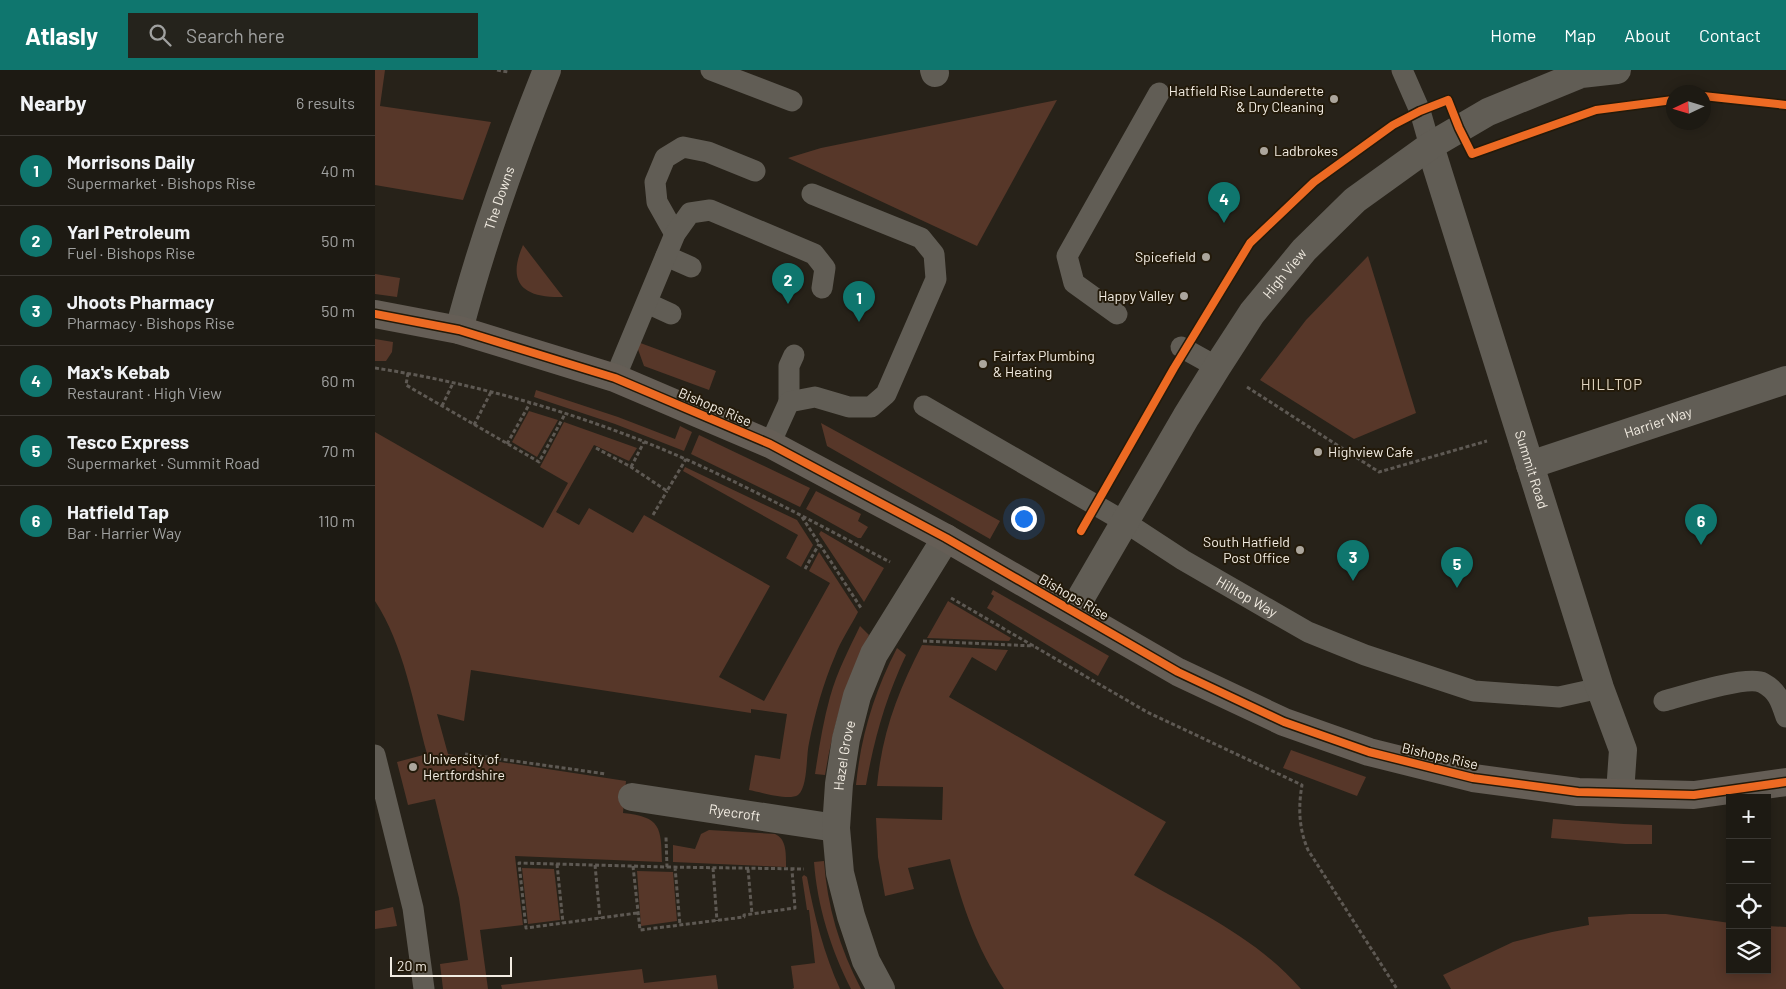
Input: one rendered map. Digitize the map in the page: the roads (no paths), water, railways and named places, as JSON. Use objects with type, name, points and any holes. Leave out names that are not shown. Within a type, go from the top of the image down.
[{"type":"street","name":"The Downs","points":[[459,330],[471,283],[528,118],[547,70]]},
{"type":"street","name":"High View","points":[[1073,611],[1186,417],[1228,375],[1252,313],[1304,250],[1355,200],[1430,146],[1488,112],[1581,74],[1617,70]]},
{"type":"street","name":"Summit Road","points":[[1430,146],[1600,688],[1623,750],[1620,793]]},
{"type":"street","name":"Bishops Rise","points":[[375,314],[459,330],[615,378],[770,444],[946,538],[1177,672],[1284,722],[1369,752],[1473,778],[1577,792],[1694,795],[1786,782]]},
{"type":"street","name":"Harrier Way","points":[[1530,465],[1786,380]]},
{"type":"street","name":"Hazel Grove","points":[[881,989],[866,961],[851,916],[840,873],[836,828],[842,766],[846,739],[857,696],[874,654],[946,538]]},
{"type":"street","name":"Ryecroft","points":[[633,797],[836,828]]},
{"type":"lane","points":[[711,70],[792,101]]},
{"type":"lane","points":[[1402,70],[1420,111],[1430,146]]},
{"type":"lane","points":[[1117,314],[1074,283],[1067,256],[1159,93]]},
{"type":"lane","points":[[675,234],[657,202],[655,182],[665,158],[683,147],[708,152],[755,171]]},
{"type":"lane","points":[[789,402],[815,397],[849,407],[871,407],[886,394],[936,279],[934,254],[921,238],[812,194]]},
{"type":"lane","points":[[615,378],[675,234],[690,213],[710,210],[813,254],[825,268],[822,288]]},
{"type":"lane","points":[[666,256],[691,267]]},
{"type":"lane","points":[[647,303],[671,314]]},
{"type":"lane","points":[[1181,347],[1228,375]]},
{"type":"lane","points":[[770,444],[789,402],[786,360]]},
{"type":"lane","name":"Hilltop Way","points":[[924,406],[1125,522],[1183,560],[1308,632],[1365,655],[1474,691],[1559,697],[1600,688]]},
{"type":"lane","points":[[1664,701],[1739,682],[1761,682],[1780,697],[1786,717]]},
{"type":"lane","points":[[375,755],[413,908],[424,989]]},
{"type":"place","name":"Hatfield Rise Launderette & Dry Cleaning","points":[[1334,99]]},
{"type":"place","name":"Ladbrokes","points":[[1264,151]]},
{"type":"place","name":"Max's Kebab","points":[[1224,223]]},
{"type":"place","name":"Spicefield","points":[[1206,257]]},
{"type":"place","name":"Happy Valley","points":[[1184,296]]},
{"type":"place","name":"Yarl Petroleum","points":[[788,304]]},
{"type":"place","name":"Morrisons Daily","points":[[859,322]]},
{"type":"place","name":"Fairfax Plumbing & Heating","points":[[983,364]]},
{"type":"place","name":"Highview Cafe","points":[[1318,452]]},
{"type":"place","name":"Hatfield Tap","points":[[1701,545]]},
{"type":"place","name":"South Hatfield Post Office","points":[[1300,550]]},
{"type":"place","name":"Jhoots Pharmacy","points":[[1353,581]]},
{"type":"place","name":"Tesco Express","points":[[1457,588]]},
{"type":"place","name":"University of Hertfordshire","points":[[413,767]]},
{"type":"district","name":"HILLTOP","points":[[1612,385]]}]
